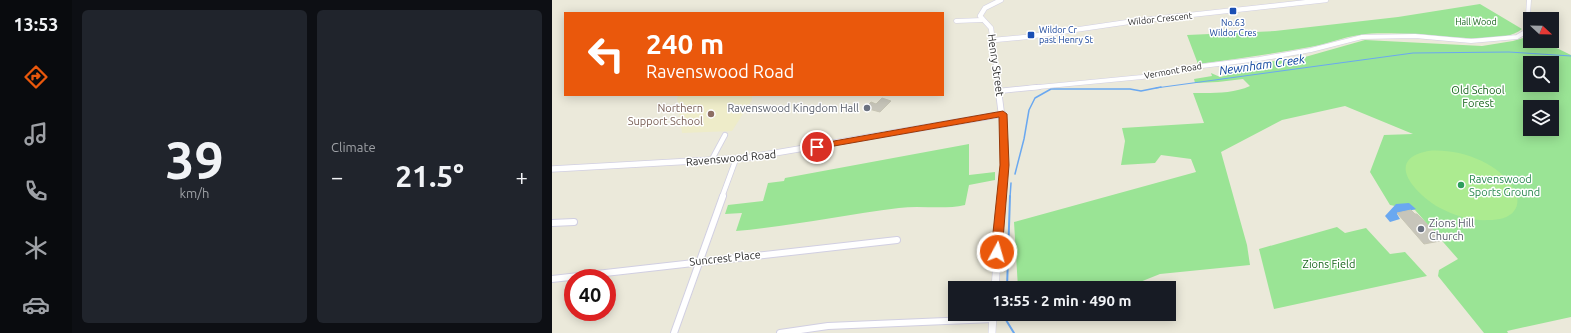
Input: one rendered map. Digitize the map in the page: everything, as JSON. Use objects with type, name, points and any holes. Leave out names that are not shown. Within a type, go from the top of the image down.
[{"type":"street","name":"Henry Street","points":[[996,281],[1005,165],[1003,114],[994,40],[991,28],[982,20],[980,16],[983,10],[1001,0]]},
{"type":"street","name":"Wildor Crescent","points":[[994,40],[1026,37],[1135,21],[1326,0]]},
{"type":"street","name":"Vermont Road","points":[[1000,91],[1142,77],[1194,67],[1259,59],[1311,50],[1362,37],[1415,36],[1470,41],[1517,37],[1527,31],[1529,0]]},
{"type":"street","name":"Henry Street","points":[[956,21],[982,20]]},
{"type":"street","name":"Ravenswood Road","points":[[552,169],[736,160],[1003,114]]},
{"type":"street","points":[[711,161],[725,135]]},
{"type":"street","points":[[674,333],[736,160]]},
{"type":"street","points":[[552,223],[574,222]]},
{"type":"street","name":"Suncrest Place","points":[[552,279],[575,275],[897,240]]},
{"type":"street","points":[[780,333],[828,326],[948,319]]},
{"type":"street","points":[[992,333],[993,321]]},
{"type":"shaded area","name":"Northern Support School","points":[[678,96],[752,96],[752,100],[732,131],[682,133],[677,98]]},
{"type":"green space","name":"Hall Wood","points":[[1480,4],[1522,29],[1513,34],[1486,38],[1415,34],[1367,34],[1347,37],[1296,50],[1198,64],[1187,35],[1275,31],[1398,17]]},
{"type":"green space","name":"Old School Forest","points":[[1523,38],[1523,48],[1556,48],[1571,55],[1571,317],[1507,331],[1508,333],[1484,333],[1438,276],[1439,270],[1458,259],[1415,210],[1390,205],[1370,172],[1384,135],[1413,134],[1345,106],[1282,120],[1221,152],[1247,245],[1250,265],[1160,274],[1142,281],[1018,281],[1014,222],[1196,172],[1191,159],[1161,155],[1155,163],[1121,165],[1125,141],[1122,128],[1204,123],[1193,93],[1229,92],[1250,86],[1243,79],[1195,83],[1194,79],[1212,76],[1211,73],[1220,77],[1224,76],[1230,68],[1265,62],[1298,59],[1365,40],[1482,46]]},
{"type":"green space","points":[[969,144],[969,175],[995,172],[995,180],[969,185],[965,205],[948,207],[899,208],[736,231],[742,213],[725,214],[728,205],[763,201],[768,183],[784,181],[785,178]]},
{"type":"green space","name":"Ravenswood Sports Ground","points":[[1428,151],[1452,152],[1477,159],[1489,165],[1508,181],[1515,191],[1518,201],[1516,209],[1503,218],[1476,220],[1440,208],[1414,187],[1408,178],[1406,170],[1407,162],[1414,156]]},
{"type":"green space","name":"Zions Field","points":[[1337,227],[1345,233],[1366,228],[1390,254],[1405,252],[1427,276],[1274,309],[1259,249]]},
{"type":"water","points":[[1409,203],[1416,209],[1397,214],[1400,219],[1390,222],[1385,216],[1396,204]]},
{"type":"building","name":"Ravenswood Kingdom Hall","points":[[882,98],[891,101],[880,112],[865,108],[871,102],[876,104]]},
{"type":"building","name":"Zions Hill Church","points":[[1411,210],[1442,239],[1439,240],[1440,241],[1424,244],[1397,213]]},
{"type":"waterway","name":"Newnham Creek","points":[[1156,88],[1413,53],[1509,52],[1571,56]]},
{"type":"waterway","name":"Newnham Creek","points":[[1156,88],[1161,87]]},
{"type":"waterway","name":"Newnham Creek","points":[[1015,174],[1024,139],[1029,110],[1035,98],[1051,89],[1130,89],[1141,91],[1156,88]]},
{"type":"waterway","name":"Newnham Creek","points":[[1010,197],[1011,183]]},
{"type":"waterway","name":"Newnham Creek","points":[[1007,281],[1010,196]]},
{"type":"waterway","name":"Newnham Creek","points":[[1007,321],[1014,333]]},
{"type":"place","name":"No.63 Wildor Cres","points":[[1233,11]]},
{"type":"place","name":"Wildor Cr past Henry St","points":[[1031,35]]},
{"type":"place","name":"Ravenswood Kingdom Hall","points":[[867,108]]},
{"type":"place","name":"Northern Support School","points":[[711,114]]},
{"type":"place","name":"Ravenswood Sports Ground","points":[[1461,185]]},
{"type":"place","name":"Zions Hill Church","points":[[1421,229]]},
{"type":"route","points":[[817,147],[1003,114],[1005,165],[997,252]]}]
